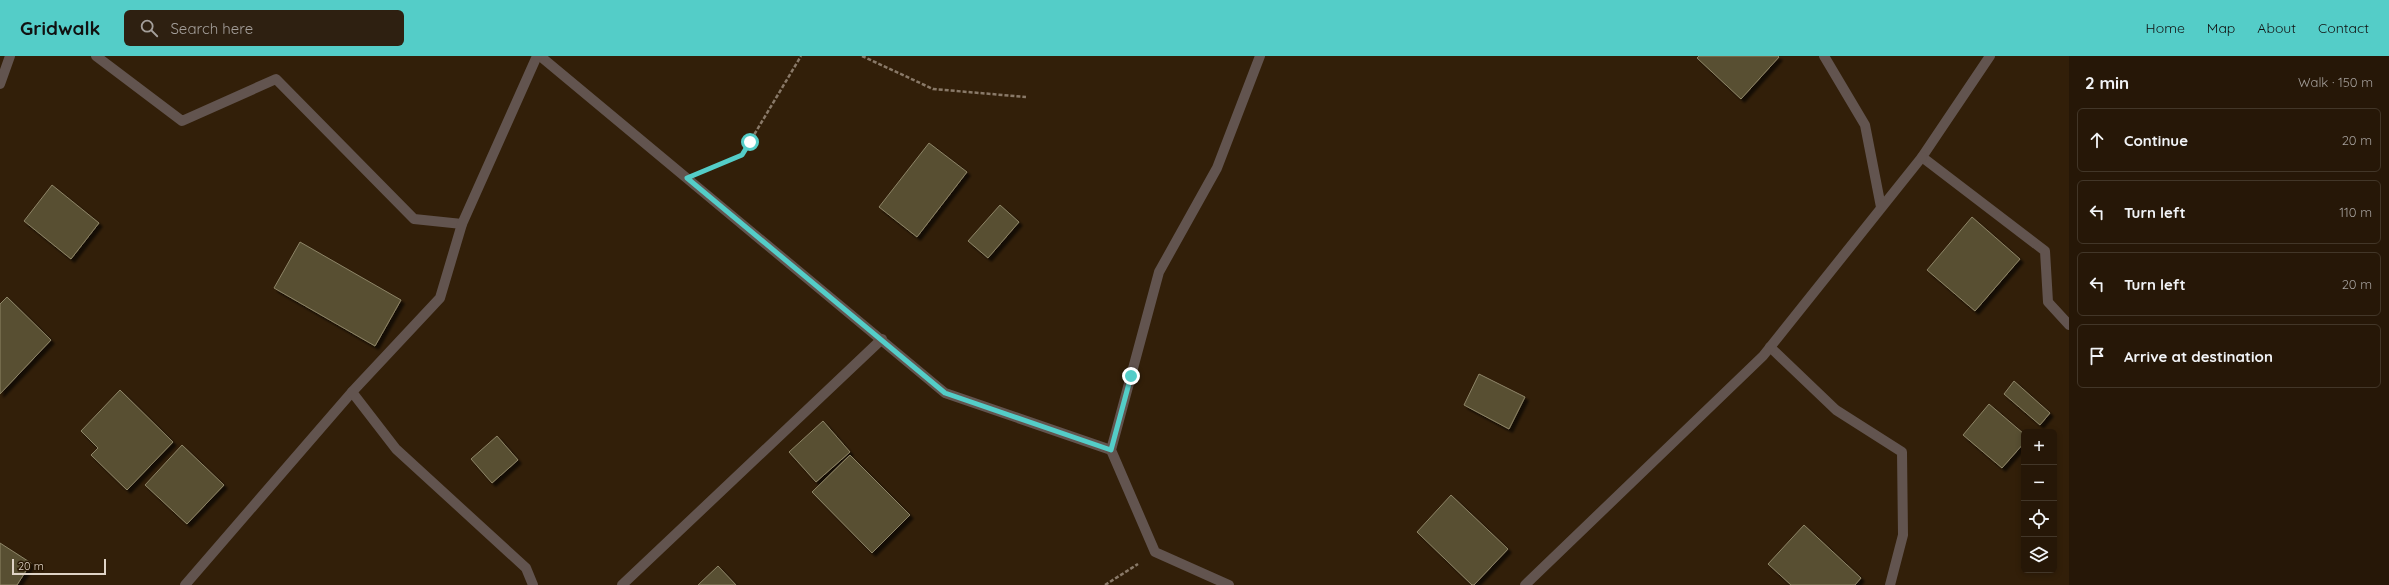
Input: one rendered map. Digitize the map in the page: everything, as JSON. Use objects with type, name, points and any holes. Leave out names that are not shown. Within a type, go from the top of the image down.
[{"type":"street","points":[[0,84],[10,56]]},
{"type":"street","points":[[96,56],[182,121],[276,79],[414,219],[462,224]]},
{"type":"street","points":[[185,585],[352,392],[440,298],[462,224],[537,56]]},
{"type":"street","points":[[540,56],[882,339],[945,393],[1111,450]]},
{"type":"street","points":[[1229,585],[1155,552],[1111,450],[1159,272],[1217,168],[1260,56]]},
{"type":"street","points":[[1824,56],[1866,125],[1882,207]]},
{"type":"street","points":[[1525,585],[1546,562],[1659,457],[1770,347],[1922,157],[1990,56]]},
{"type":"street","points":[[1922,157],[2046,251],[2048,302],[2069,325]]},
{"type":"street","points":[[622,585],[882,339]]},
{"type":"street","points":[[1770,347],[1836,410],[1902,452],[1903,535],[1890,585]]},
{"type":"street","points":[[352,392],[396,449],[526,568],[533,585]]},
{"type":"path","points":[[687,178],[742,155],[801,56]]},
{"type":"path","points":[[862,56],[933,89],[1026,97]]},
{"type":"path","points":[[1105,585],[1155,552]]},
{"type":"building","points":[[1699,56],[1779,57],[1741,99],[1697,58]]},
{"type":"building","points":[[929,143],[967,172],[917,237],[879,207]]},
{"type":"building","points":[[52,185],[99,223],[71,259],[24,221]]},
{"type":"building","points":[[1000,205],[1019,222],[988,258],[968,241]]},
{"type":"building","points":[[1972,217],[2020,259],[1975,311],[1927,270]]},
{"type":"building","points":[[300,242],[401,300],[375,346],[274,288]]},
{"type":"building","points":[[7,297],[51,340],[0,394],[0,304]]},
{"type":"building","points":[[1479,374],[1525,397],[1509,429],[1464,405]]},
{"type":"building","points":[[2014,381],[2050,413],[2040,425],[2004,394]]},
{"type":"building","points":[[120,390],[173,442],[127,490],[91,455],[98,448],[81,431]]},
{"type":"building","points":[[1989,404],[2021,431],[2021,446],[2002,468],[1963,435]]},
{"type":"building","points":[[823,421],[850,452],[816,482],[789,452]]},
{"type":"building","points":[[497,436],[518,460],[492,483],[471,459]]},
{"type":"building","points":[[182,445],[224,485],[187,524],[145,485]]},
{"type":"building","points":[[850,455],[910,515],[872,553],[812,492]]},
{"type":"building","points":[[1451,495],[1508,549],[1474,585],[1472,585],[1417,532]]},
{"type":"building","points":[[1804,525],[1861,578],[1855,585],[1791,585],[1768,564]]},
{"type":"building","points":[[0,543],[31,563],[17,585],[0,585]]},
{"type":"building","points":[[718,566],[736,585],[698,585]]},
{"type":"route","points":[[750,142],[742,155],[687,178],[945,393],[1111,450],[1131,376]]}]
